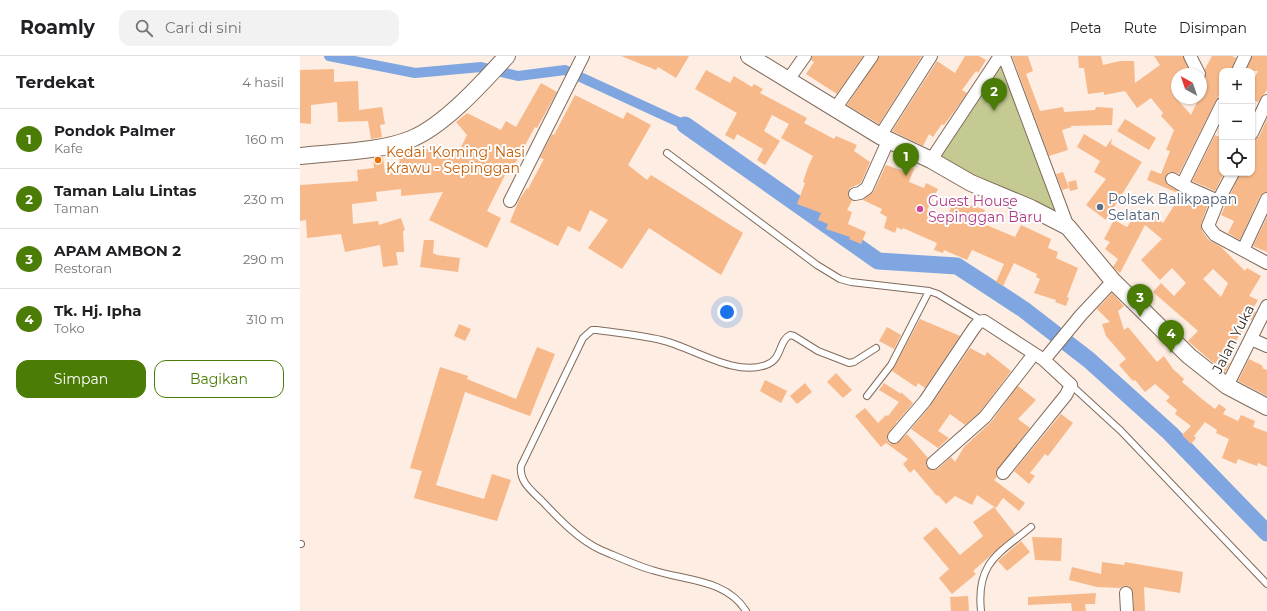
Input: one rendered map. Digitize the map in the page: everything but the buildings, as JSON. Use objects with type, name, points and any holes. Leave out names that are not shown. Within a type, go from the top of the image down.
[{"type":"street","points":[[300,156],[374,148],[411,140],[430,129],[479,85],[507,56]]},
{"type":"street","points":[[510,201],[583,56]]},
{"type":"street","points":[[748,56],[884,139],[931,160],[971,183],[1031,208],[1068,227]]},
{"type":"street","points":[[788,80],[805,56]]},
{"type":"street","points":[[835,109],[872,56]]},
{"type":"street","points":[[855,194],[860,193],[867,188],[884,139],[931,56]]},
{"type":"street","points":[[931,160],[1000,56]]},
{"type":"street","points":[[1004,56],[1068,227],[1113,281],[1189,356],[1227,386],[1267,407]]},
{"type":"street","points":[[1190,56],[1196,68]]},
{"type":"street","points":[[1239,68],[1245,56]]},
{"type":"street","points":[[1255,127],[1267,101]]},
{"type":"street","points":[[1218,201],[1176,182],[1219,109]]},
{"type":"street","points":[[1231,176],[1218,201],[1208,226],[1215,235],[1267,263]]},
{"type":"street","points":[[1243,250],[1267,200]]},
{"type":"street","points":[[933,463],[962,439],[985,417],[1113,281]]},
{"type":"street","name":"Jalan Yuka","points":[[1227,386],[1267,306]]},
{"type":"street","points":[[894,437],[925,401],[974,328],[981,320],[1042,356],[1071,385],[1066,395],[1003,473]]},
{"type":"street","points":[[1251,339],[1267,346]]},
{"type":"street","points":[[1126,592],[1126,611]]},
{"type":"lane","points":[[666,153],[817,265],[840,279],[852,282],[919,288],[938,294],[981,320]]},
{"type":"lane","points":[[867,396],[891,365],[929,291]]},
{"type":"lane","points":[[746,611],[738,599],[727,591],[712,585],[652,570],[600,549],[566,526],[524,483],[520,474],[521,466],[583,338],[592,330],[661,340],[742,367],[758,367],[772,362],[778,356],[784,340],[790,335],[794,336],[818,352],[849,363],[854,362],[876,348]]},
{"type":"lane","points":[[1071,385],[1120,431],[1267,584]]},
{"type":"lane","points":[[981,611],[980,584],[989,564],[1031,527]]},
{"type":"green space","points":[[1001,63],[1059,216],[937,159]]},
{"type":"waterway","points":[[329,56],[415,73],[481,67],[518,76],[565,70],[685,125]]},
{"type":"waterway","points":[[685,125],[878,261],[957,266],[1023,309],[1089,360],[1170,433],[1267,533]]},
{"type":"place","name":"Taman Lalu Lintas","points":[[994,111]]},
{"type":"place","name":"Kedai 'Koming' Nasi Krawu - Sepinggan","points":[[378,160]]},
{"type":"place","name":"Pondok Palmer","points":[[906,176]]},
{"type":"place","name":"Polsek Balikpapan Selatan","points":[[1100,207]]},
{"type":"place","name":"Guest House Sepinggan Baru","points":[[920,209]]},
{"type":"place","name":"APAM AMBON 2","points":[[1140,317]]},
{"type":"place","name":"Tk. Hj. Ipha","points":[[1171,353]]}]
